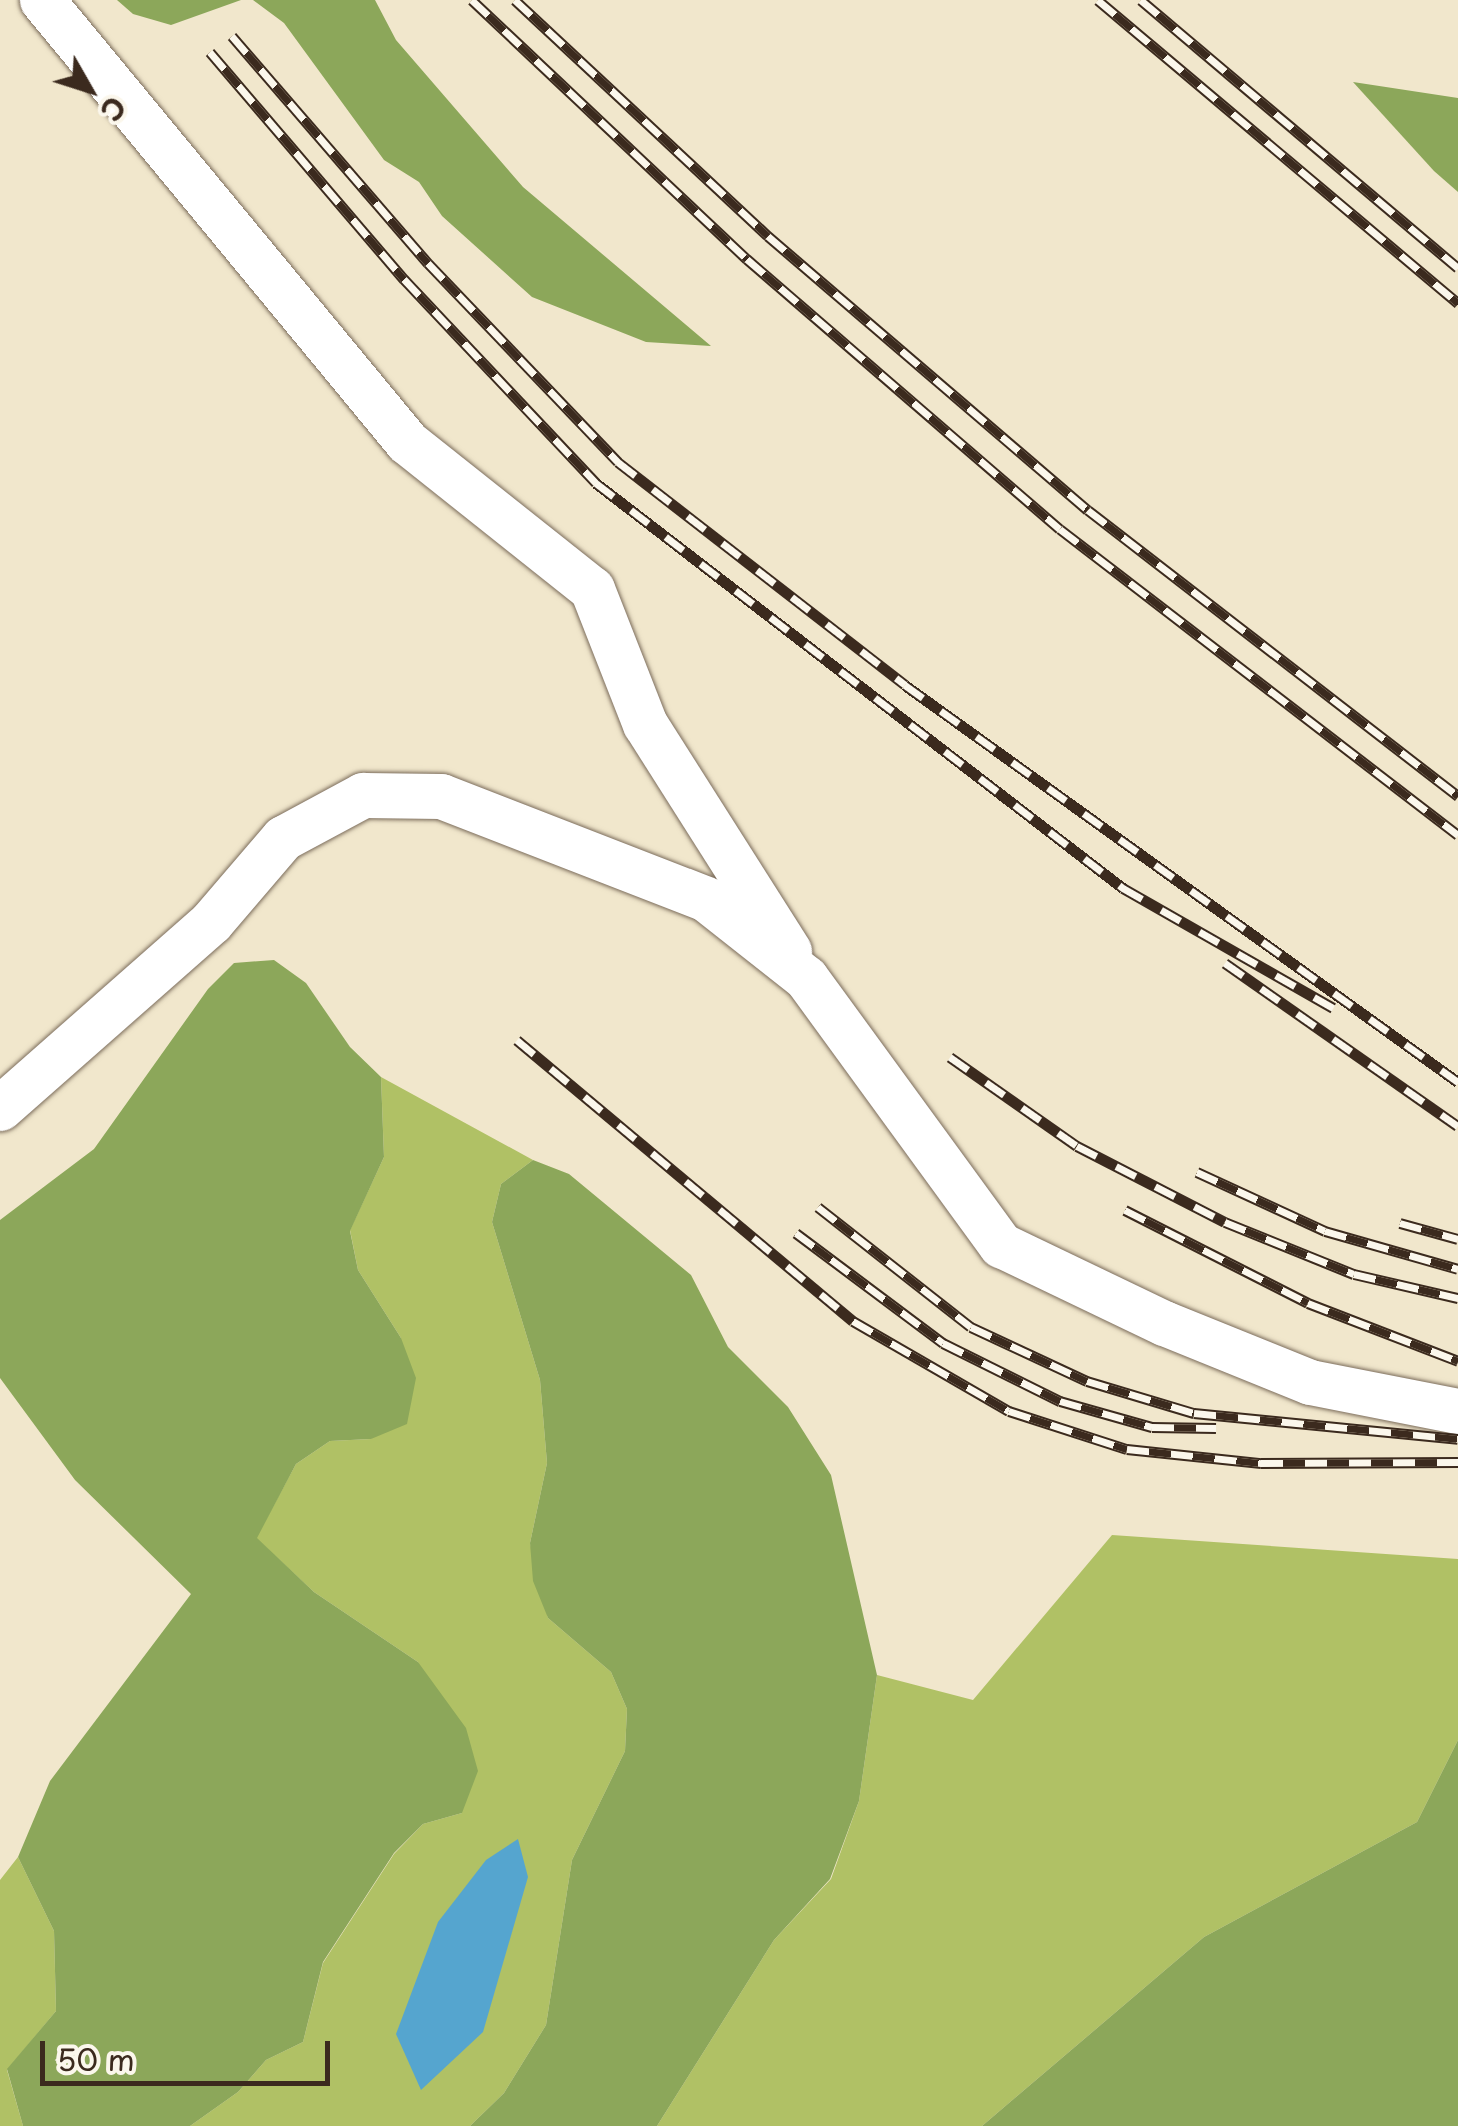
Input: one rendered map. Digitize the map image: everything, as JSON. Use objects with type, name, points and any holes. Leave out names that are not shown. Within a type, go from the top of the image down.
[{"type":"street","points":[[42,0],[407,442],[592,589],[646,724],[806,978],[1001,1245],[1164,1323],[1310,1382],[1458,1411]]},
{"type":"street","points":[[0,1108],[211,922],[282,838],[363,795],[441,796],[706,899],[806,978]]},
{"type":"green space","points":[[117,0],[241,0],[171,25],[133,14]]},
{"type":"green space","points":[[253,0],[375,0],[396,40],[523,187],[711,346],[646,342],[532,297],[442,216],[419,182],[384,160],[284,23]]},
{"type":"green space","points":[[1353,82],[1458,98],[1458,192],[1434,171]]},
{"type":"green space","points":[[274,960],[306,983],[350,1047],[381,1077],[384,1157],[350,1231],[358,1270],[401,1338],[416,1378],[407,1424],[371,1439],[330,1441],[296,1464],[257,1538],[314,1592],[418,1662],[466,1728],[478,1771],[462,1813],[423,1824],[394,1853],[323,1962],[303,2042],[266,2060],[238,2092],[190,2126],[23,2126],[7,2069],[56,2011],[54,1931],[18,1857],[50,1781],[191,1594],[75,1480],[0,1378],[0,1220],[94,1149],[208,989],[234,963]]},
{"type":"green space","points":[[381,1077],[533,1160],[501,1184],[492,1222],[540,1380],[547,1463],[530,1543],[548,1618],[611,1672],[627,1709],[625,1751],[572,1860],[546,2025],[504,2093],[470,2126],[190,2126],[238,2092],[266,2060],[303,2042],[323,1963],[394,1854],[423,1824],[462,1813],[418,1662],[314,1592],[256,1538],[296,1464],[330,1441],[371,1439],[401,1338],[358,1270],[350,1230],[384,1157]]},
{"type":"green space","points":[[533,1160],[569,1174],[691,1275],[728,1347],[788,1407],[831,1475],[877,1675],[859,1801],[830,1879],[774,1940],[657,2126],[470,2126],[504,2093],[546,2025],[572,1860],[625,1751],[627,1709],[611,1672],[548,1618],[533,1581],[530,1543],[547,1463],[540,1380],[492,1222],[501,1184]]},
{"type":"green space","points":[[1112,1535],[1458,1559],[1458,1740],[1417,1822],[1204,1937],[982,2126],[657,2126],[774,1940],[831,1879],[859,1801],[877,1675],[973,1700]]},
{"type":"green space","points":[[1458,1740],[1458,2126],[982,2126],[1204,1937],[1417,1822]]},
{"type":"green space","points":[[18,1857],[54,1931],[56,2011],[7,2070],[23,2126],[0,2126],[0,1880]]},
{"type":"water","points":[[518,1839],[528,1877],[483,2032],[421,2090],[396,2034],[438,1922],[486,1860]]},
{"type":"railway","points":[[472,0],[747,259],[1060,529],[1458,835]]},
{"type":"railway","points":[[515,0],[768,236],[1088,510],[1458,796]]},
{"type":"railway","points":[[1098,0],[1458,303]]},
{"type":"railway","points":[[1141,0],[1458,268]]},
{"type":"railway","points":[[232,36],[428,263],[618,462],[905,685],[1458,1082]]},
{"type":"railway","points":[[210,52],[404,279],[596,483],[1123,888],[1333,1008]]},
{"type":"railway","points":[[1225,963],[1458,1126]]},
{"type":"railway","points":[[517,1040],[853,1321],[1009,1411],[1127,1449],[1261,1463],[1458,1462]]},
{"type":"railway","points":[[950,1057],[1077,1146],[1225,1222],[1354,1274],[1458,1298]]},
{"type":"railway","points":[[1197,1172],[1325,1231],[1458,1269]]},
{"type":"railway","points":[[818,1207],[971,1327],[1087,1381],[1194,1413],[1458,1439]]},
{"type":"railway","points":[[1125,1210],[1308,1303],[1458,1361]]},
{"type":"railway","points":[[1400,1223],[1458,1239]]},
{"type":"railway","points":[[796,1233],[943,1343],[1060,1401],[1152,1427],[1216,1428]]}]
